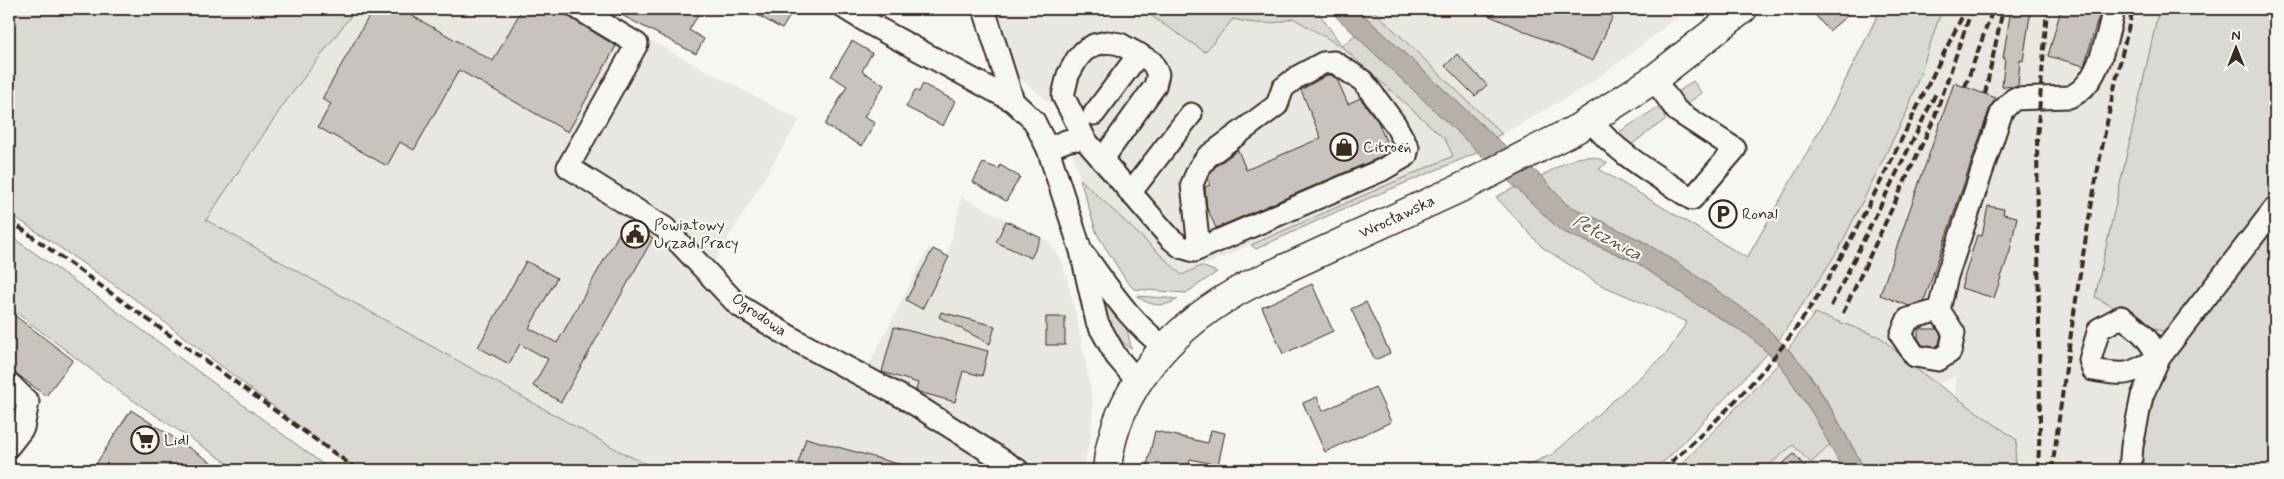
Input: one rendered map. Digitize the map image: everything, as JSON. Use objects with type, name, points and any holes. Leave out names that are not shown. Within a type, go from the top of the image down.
[{"type":"main road","name":"Wrocławska","points":[[1107,470],[1116,427],[1138,382],[1164,347],[1185,327],[1224,298],[1536,152],[1591,121],[1654,79],[1743,9]]},
{"type":"street","name":"Ogrodowa","points":[[579,9],[637,44],[568,167],[665,228],[738,305],[797,341],[908,400],[1018,470]]},
{"type":"street","points":[[846,9],[872,25],[1013,100],[1034,121],[1048,149],[1081,251],[1097,322],[1116,356],[1138,382]]},
{"type":"street","points":[[984,9],[1013,100]]},
{"type":"street","points":[[1938,310],[1947,276],[2002,111],[2014,99],[2069,97],[2078,94],[2097,70],[2114,9]]},
{"type":"street","points":[[1102,160],[1155,86],[1158,74],[1152,62],[1120,44],[1106,42],[1094,45],[1077,59],[1068,75],[1063,96],[1086,141],[1102,160],[1170,238],[1181,247],[1194,251],[1382,170],[1406,156],[1408,148],[1395,124],[1363,81],[1334,62],[1323,63],[1297,77],[1283,88],[1277,105],[1207,157],[1199,168],[1192,184],[1199,248]]},
{"type":"street","points":[[1094,114],[1139,54]]},
{"type":"street","points":[[1591,121],[1604,138],[1621,152],[1692,199],[1735,149],[1677,111],[1654,79]]},
{"type":"street","points":[[1130,193],[1191,114]]},
{"type":"street","points":[[1048,149],[1078,138],[1086,141]]},
{"type":"street","points":[[2130,470],[2142,396],[2159,358],[2275,208]]},
{"type":"street","points":[[1081,251],[1129,316],[1164,347]]},
{"type":"street","points":[[9,383],[28,402],[23,428],[9,446]]},
{"type":"shaded area","points":[[9,9],[356,9],[284,104],[206,220],[621,452],[659,470],[362,470],[339,457],[128,294],[9,213]]},
{"type":"shaded area","points":[[356,9],[591,9],[799,120],[714,262],[654,229],[702,279],[1001,470],[659,470],[621,452],[206,220],[284,104]]},
{"type":"shaded area","points":[[996,9],[1141,9],[1205,52],[1233,18],[1255,24],[1280,23],[1293,18],[1342,47],[1445,139],[1454,156],[1182,275],[1080,179],[1060,110],[1019,78]]},
{"type":"shaded area","points":[[1141,9],[1316,9],[1342,46],[1355,35],[1479,152],[1336,212],[1256,249],[1251,245],[1453,156],[1445,139],[1342,47],[1293,18],[1286,21],[1263,23],[1233,19],[1205,52]]},
{"type":"shaded area","points":[[1357,9],[1372,9],[1502,134],[1495,137]]},
{"type":"shaded area","points":[[1372,9],[1687,9],[1582,89],[1502,134]]},
{"type":"shaded area","points":[[1878,9],[2185,9],[2167,333],[2123,470],[1950,470],[1956,376],[1933,386],[1818,322],[1747,258],[1826,119]]},
{"type":"shaded area","points":[[1881,9],[1942,9],[1908,109],[1839,249],[1779,340],[1758,319],[1675,261],[1642,241],[1566,204],[1541,176],[1574,159],[1590,157],[1598,159],[1607,163],[1599,169],[1747,258],[1826,119]]},
{"type":"shaded area","points":[[2159,9],[2269,9],[2275,12],[2275,194],[2167,333],[2148,326],[2095,297]]},
{"type":"shaded area","points":[[1693,81],[1702,93],[1684,106],[1676,99],[1678,92]]},
{"type":"shaded area","points":[[1657,108],[1662,111],[1666,119],[1628,147],[1616,134]]},
{"type":"shaded area","points":[[1080,179],[1182,275],[1201,266],[1217,272],[1186,293],[1134,289],[1127,282],[1097,234]]},
{"type":"shaded area","points":[[1516,187],[1561,231],[1636,262],[1698,305],[1748,335],[1768,353],[1668,458],[1653,470],[1516,470],[1553,454],[1667,353],[1687,322],[1599,284],[1542,247],[1496,197]]},
{"type":"shaded area","points":[[962,197],[1048,241],[1062,262],[1073,301],[1093,407],[1091,433],[1083,470],[1044,470],[867,369],[929,247],[947,256]]},
{"type":"shaded area","points":[[2275,219],[2275,470],[2138,470],[2137,450],[2158,377]]},
{"type":"shaded area","points":[[9,235],[107,304],[331,470],[238,470],[122,393],[9,307]]},
{"type":"shaded area","points":[[1102,294],[1122,319],[1128,332],[1131,349],[1113,331],[1107,319]]},
{"type":"shaded area","points":[[1137,296],[1178,299],[1168,304],[1157,305]]},
{"type":"shaded area","points":[[1815,313],[1880,337],[1916,369],[2017,440],[2014,470],[1865,470],[1821,391],[1788,349]]},
{"type":"shaded area","points":[[1779,363],[1813,414],[1830,445],[1811,463],[1793,445],[1763,470],[1676,470]]},
{"type":"shaded area","points":[[1793,445],[1811,463],[1830,445],[1843,470],[1763,470]]},
{"type":"water","name":"Pełcznica","points":[[1328,9],[1357,9],[1495,137],[1541,176],[1566,204],[1642,241],[1675,261],[1758,319],[1803,365],[1833,412],[1865,470],[1843,470],[1813,414],[1779,363],[1748,335],[1698,305],[1636,262],[1561,231]]},
{"type":"building","points":[[373,9],[400,9],[493,61],[522,9],[556,9],[616,46],[568,132],[459,70],[414,150],[400,142],[387,166],[318,127],[331,104],[322,99]]},
{"type":"building","points":[[610,9],[702,9],[689,30],[704,39],[696,54]]},
{"type":"building","points":[[747,9],[794,9],[782,29]]},
{"type":"building","points":[[1474,9],[1616,9],[1593,61]]},
{"type":"building","points":[[1810,9],[1855,9],[1829,31]]},
{"type":"building","points":[[2011,9],[2031,9],[2023,61],[2020,60],[2018,86],[2013,87],[2002,86],[2005,58],[2003,58]]},
{"type":"building","points":[[2061,9],[2101,9],[2084,66],[2048,56]]},
{"type":"building","points":[[852,41],[872,53],[862,71],[884,85],[864,117],[875,123],[862,146],[825,125],[847,86],[831,76]]},
{"type":"building","points":[[1457,54],[1487,85],[1475,96],[1445,66]]},
{"type":"building","name":"Citroën","points":[[1327,75],[1337,79],[1348,104],[1360,98],[1378,122],[1390,151],[1376,159],[1216,228],[1207,208],[1205,187],[1210,185],[1208,180],[1210,174],[1216,166],[1238,150],[1246,170],[1321,138],[1301,90]]},
{"type":"building","points":[[1954,83],[1996,98],[1990,107],[1924,301],[1909,306],[1880,295]]},
{"type":"building","points":[[923,84],[955,101],[943,126],[906,107],[915,90],[919,92]]},
{"type":"building","points":[[983,163],[999,169],[1000,165],[1020,177],[1006,201],[973,182]]},
{"type":"building","points":[[1988,206],[2004,209],[2003,214],[2017,217],[2010,251],[1994,298],[1961,288],[1977,235],[1982,236]]},
{"type":"building","points":[[1006,221],[1041,238],[1031,258],[996,242]]},
{"type":"building","points":[[625,223],[653,238],[561,402],[533,386],[548,359],[520,344],[509,364],[478,347],[526,261],[557,278],[529,328],[557,343]]},
{"type":"building","points":[[933,249],[949,257],[922,309],[906,300]]},
{"type":"building","points":[[1312,284],[1333,331],[1283,354],[1262,307]]},
{"type":"building","points":[[1366,302],[1390,353],[1375,360],[1351,309]]},
{"type":"building","points":[[9,311],[73,360],[46,396],[9,368]]},
{"type":"building","points":[[941,312],[995,326],[990,344],[939,317]]},
{"type":"building","points":[[1046,317],[1065,317],[1065,345],[1046,345]]},
{"type":"building","points":[[894,327],[988,351],[982,376],[963,371],[955,402],[919,392],[916,390],[918,383],[882,372]]},
{"type":"building","points":[[1918,329],[1937,329],[1941,335],[1939,344],[1935,347],[1922,345],[1918,338]]},
{"type":"building","points":[[1375,387],[1391,422],[1325,452],[1303,403],[1317,397],[1323,411]]},
{"type":"building","name":"Lidl","points":[[131,410],[223,470],[92,470]]},
{"type":"building","points":[[1211,430],[1225,433],[1218,465],[1190,459],[1188,470],[1146,470],[1155,431],[1208,443]]},
{"type":"building","points":[[806,438],[905,466],[904,470],[796,470]]},
{"type":"building","points":[[1794,454],[1808,470],[1775,470]]},
{"type":"railway","points":[[1662,470],[1696,440],[1744,391],[1774,357],[1803,319],[1841,256],[1864,213],[1966,9]]},
{"type":"railway","points":[[1965,87],[1993,9]]},
{"type":"railway","points":[[1985,94],[2003,9]]},
{"type":"railway","points":[[2038,470],[2040,423],[2037,139],[2047,9]]},
{"type":"railway","points":[[2052,470],[2096,181],[2119,66],[2133,9]]},
{"type":"railway","points":[[1843,313],[1934,119],[1971,12]]},
{"type":"railway","points":[[1831,306],[1937,91]]},
{"type":"railway","points":[[9,220],[358,470]]},
{"type":"place","name":"Citroën","points":[[1344,147]]},
{"type":"place","name":"Ronal","points":[[1723,214]]},
{"type":"place","name":"Powiatowy Urzad Pracy","points":[[635,234]]},
{"type":"place","name":"Lidl","points":[[145,440]]}]
